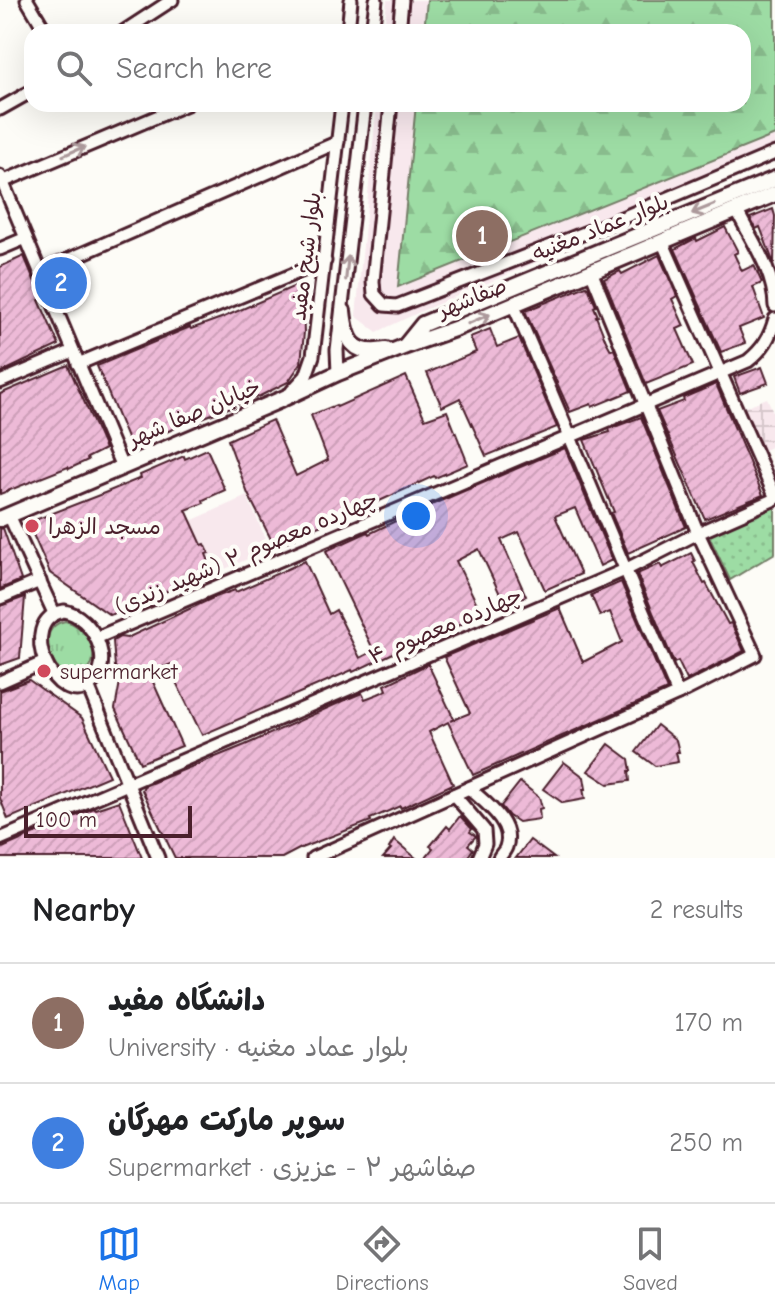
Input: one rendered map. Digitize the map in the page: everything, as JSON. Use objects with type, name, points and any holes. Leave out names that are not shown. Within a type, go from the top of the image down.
[{"type":"main road","name":"بلوار عماد مغنیه","points":[[406,346],[423,324],[775,179]]},
{"type":"main road","name":"صفاشهر","points":[[406,346],[457,328],[775,194]]},
{"type":"main road","points":[[343,311],[346,335],[357,348],[379,351],[406,346]]},
{"type":"main road","name":"خیابان صفا شهر","points":[[5,517],[406,346]]},
{"type":"street","points":[[27,0],[41,24]]},
{"type":"street","points":[[135,24],[172,0]]},
{"type":"street","points":[[349,24],[351,0]]},
{"type":"street","points":[[373,24],[376,0]]},
{"type":"street","points":[[400,24],[402,0]]},
{"type":"street","points":[[0,109],[24,96]]},
{"type":"street","points":[[122,467],[1,179],[167,112]]},
{"type":"street","name":"بلوار شیخ مفید","points":[[280,400],[306,376],[311,366],[341,112]]},
{"type":"street","name":"بلوار شیخ مفید","points":[[338,373],[337,350],[364,112]]},
{"type":"street","points":[[390,112],[373,281],[374,294],[384,305],[397,306],[577,236],[775,153]]},
{"type":"street","points":[[40,272],[338,142]]},
{"type":"street","points":[[737,211],[768,271],[775,306]]},
{"type":"street","points":[[0,249],[26,238]]},
{"type":"street","points":[[662,241],[775,498]]},
{"type":"street","points":[[78,364],[325,261]]},
{"type":"street","points":[[313,858],[678,694],[755,655],[698,533],[591,271]]},
{"type":"street","points":[[513,304],[678,694]]},
{"type":"street","name":"چهارده معصوم ۲ (شهید زندی)","points":[[96,638],[748,361],[770,337],[775,319]]},
{"type":"street","points":[[313,356],[318,360],[330,360],[337,350]]},
{"type":"street","points":[[0,382],[73,351]]},
{"type":"street","name":"چهارده معصوم ۴","points":[[0,839],[625,570],[775,498]]},
{"type":"street","points":[[5,517],[54,613]]},
{"type":"street","points":[[0,598],[40,581]]},
{"type":"street","points":[[64,611],[79,615],[91,627],[96,638],[100,667],[96,679],[88,686],[74,690],[63,685],[45,662],[41,645],[45,622],[54,613],[64,611]]},
{"type":"street","points":[[0,682],[45,662]]},
{"type":"street","points":[[88,686],[158,858]]},
{"type":"street","points":[[469,788],[500,817],[508,832],[506,846],[499,858]]},
{"type":"street","points":[[454,795],[484,830],[485,844],[479,858]]},
{"type":"shaded area","points":[[387,0],[775,0],[775,161],[377,332],[356,316],[376,112],[751,112],[751,24],[385,24]]},
{"type":"shaded area","points":[[767,398],[775,416],[775,445],[760,452],[740,409]]},
{"type":"shaded area","points":[[247,496],[270,549],[189,585],[166,532]]},
{"type":"green space","points":[[427,0],[775,0],[775,135],[398,287],[415,112],[751,112],[751,24],[425,24]]},
{"type":"green space","points":[[775,506],[775,553],[730,580],[708,534]]},
{"type":"green space","points":[[65,621],[79,628],[92,648],[92,664],[79,678],[69,678],[60,671],[48,649],[48,637],[53,627]]},
{"type":"building","points":[[773,209],[774,264],[760,227],[756,229],[750,218]]},
{"type":"building","points":[[725,227],[738,252],[734,254],[742,271],[754,265],[762,283],[753,287],[764,318],[739,328],[745,343],[721,352],[675,249]]},
{"type":"building","points":[[659,255],[677,296],[672,299],[684,326],[677,329],[693,365],[646,384],[604,279],[620,271],[622,274]]},
{"type":"building","points":[[24,256],[59,345],[0,373],[0,267]]},
{"type":"building","points":[[302,283],[304,332],[301,363],[288,382],[131,448],[97,366]]},
{"type":"building","points":[[586,286],[596,306],[596,316],[606,341],[611,350],[614,349],[631,391],[592,407],[591,404],[570,412],[525,311]]},
{"type":"building","points":[[490,329],[497,347],[519,338],[557,427],[486,456],[460,398],[442,407],[427,373],[476,352],[470,337]]},
{"type":"building","points":[[68,365],[105,449],[69,469],[0,494],[0,394]]},
{"type":"building","points":[[762,367],[768,383],[740,393],[734,377]]},
{"type":"building","points":[[406,376],[425,419],[447,411],[468,464],[294,536],[275,547],[248,494],[228,440],[272,420],[296,476],[328,460],[311,415],[337,407]]},
{"type":"building","points":[[716,384],[763,495],[705,519],[657,411]]},
{"type":"building","points":[[641,417],[686,527],[628,553],[584,440]]},
{"type":"building","points":[[565,448],[612,560],[600,566],[575,508],[555,516],[581,574],[545,590],[519,532],[501,540],[526,596],[505,605],[479,549],[456,561],[482,614],[431,639],[419,641],[202,735],[176,682],[171,664],[149,673],[182,746],[140,763],[115,709],[122,671],[115,667],[113,641],[120,637],[127,638],[213,598],[236,592],[305,561],[329,614],[336,610],[360,658],[374,651],[326,551]]},
{"type":"building","points":[[207,449],[225,490],[186,510],[209,553],[206,554],[214,574],[110,615],[50,573],[31,530],[35,520]]},
{"type":"building","points":[[3,528],[21,580],[0,589],[0,529]]},
{"type":"building","points":[[691,553],[704,584],[728,624],[731,623],[744,651],[687,680],[678,661],[674,663],[637,574],[660,564],[662,568]]},
{"type":"building","points":[[621,582],[667,690],[473,775],[448,722],[429,732],[453,784],[282,858],[175,858],[142,790],[144,786],[362,693],[365,699],[378,694],[387,690],[385,685],[428,664],[454,719],[450,721],[470,713],[444,657],[560,608],[583,662],[622,642],[610,612],[600,616],[591,595]]},
{"type":"building","points":[[25,597],[20,658],[0,665],[0,606]]},
{"type":"building","points":[[29,680],[82,718],[109,776],[8,819],[0,798],[0,691]]},
{"type":"building","points":[[657,725],[676,740],[678,762],[655,766],[636,752]]},
{"type":"building","points":[[609,744],[629,759],[630,781],[608,784],[588,771]]},
{"type":"building","points":[[564,762],[584,777],[585,799],[563,803],[543,789]]},
{"type":"building","points":[[520,782],[539,797],[542,808],[539,809],[540,819],[518,822],[501,806]]},
{"type":"building","points":[[119,801],[142,858],[0,858],[0,849],[94,808]]},
{"type":"building","points":[[460,816],[476,836],[468,845],[473,849],[467,858],[425,858],[433,848],[430,846]]},
{"type":"building","points":[[394,840],[416,858],[383,858]]},
{"type":"building","points":[[530,840],[554,858],[516,858]]},
{"type":"place","name":"دانشگاه مفید","points":[[482,236]]},
{"type":"place","name":"سوپر مارکت مهرگان","points":[[61,283]]},
{"type":"place","name":"مسجد الزهرا","points":[[32,526]]},
{"type":"place","name":"supermarket","points":[[44,671]]}]
